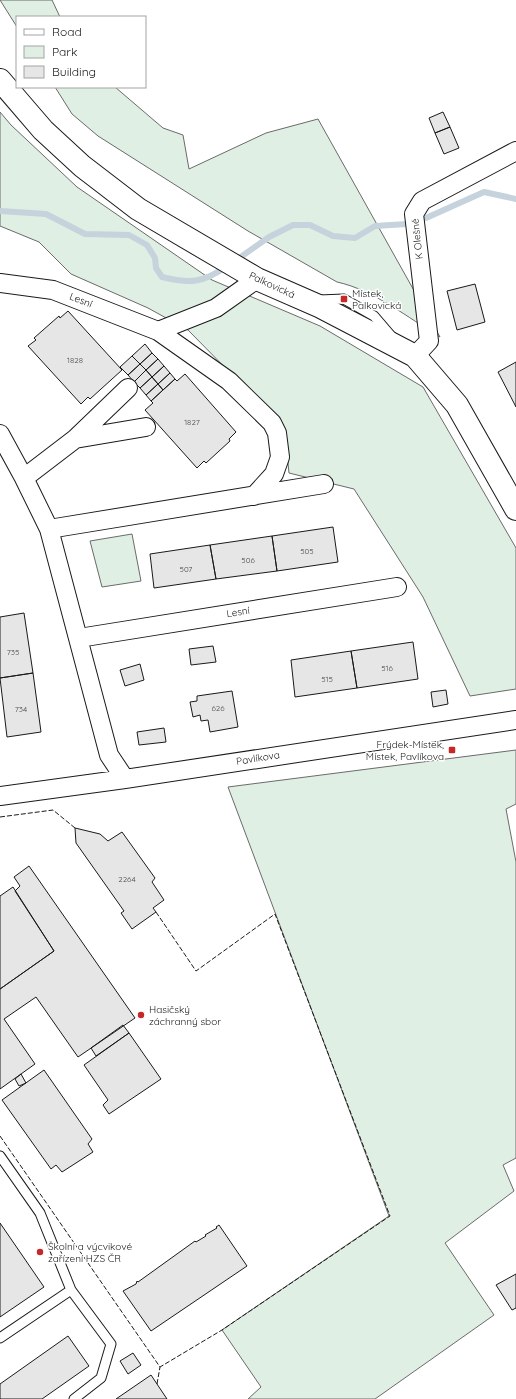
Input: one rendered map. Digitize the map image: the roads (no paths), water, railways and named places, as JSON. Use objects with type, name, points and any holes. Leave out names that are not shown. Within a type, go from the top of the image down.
[{"type":"street","name":"Palkovická","points":[[0,80],[43,130],[82,166],[138,209],[252,276],[306,300],[410,354],[457,405],[516,510]]},
{"type":"street","name":"K Olešné","points":[[410,354],[429,341],[415,222],[422,201],[516,151]]},
{"type":"street","points":[[158,331],[216,308],[252,276]]},
{"type":"street","name":"Lesní","points":[[0,283],[53,290],[158,331],[229,381],[272,423],[277,433],[280,457],[274,474],[254,496]]},
{"type":"street","points":[[24,478],[75,439],[128,388]]},
{"type":"street","points":[[75,439],[146,427]]},
{"type":"street","points":[[0,434],[49,529],[109,755],[125,779]]},
{"type":"street","points":[[49,529],[324,484]]},
{"type":"street","name":"Lesní","points":[[79,638],[398,587]]},
{"type":"street","name":"Pavlíkova","points":[[0,796],[125,779],[516,720]]},
{"type":"lane","points":[[0,1156],[40,1213],[71,1290],[111,1344],[101,1378],[74,1399]]},
{"type":"lane","points":[[0,1338],[71,1290]]},
{"type":"waterway","points":[[235,261],[269,237],[293,225],[310,225],[333,236],[355,238],[375,226],[407,224],[426,218],[484,192],[516,199]]},
{"type":"waterway","points":[[0,211],[46,214],[85,234],[129,235],[147,245],[155,258],[156,268],[162,277],[181,281],[203,279],[227,266]]},
{"type":"place","name":"Místek, Palkovická","points":[[344,299]]},
{"type":"place","name":"Frýdek-Místek, Místek, Pavlíkova","points":[[452,750]]},
{"type":"place","name":"Hasičský záchranný sbor","points":[[141,1015]]},
{"type":"place","name":"Školní a výcvikové zařízení HZS ČR","points":[[40,1252]]}]
